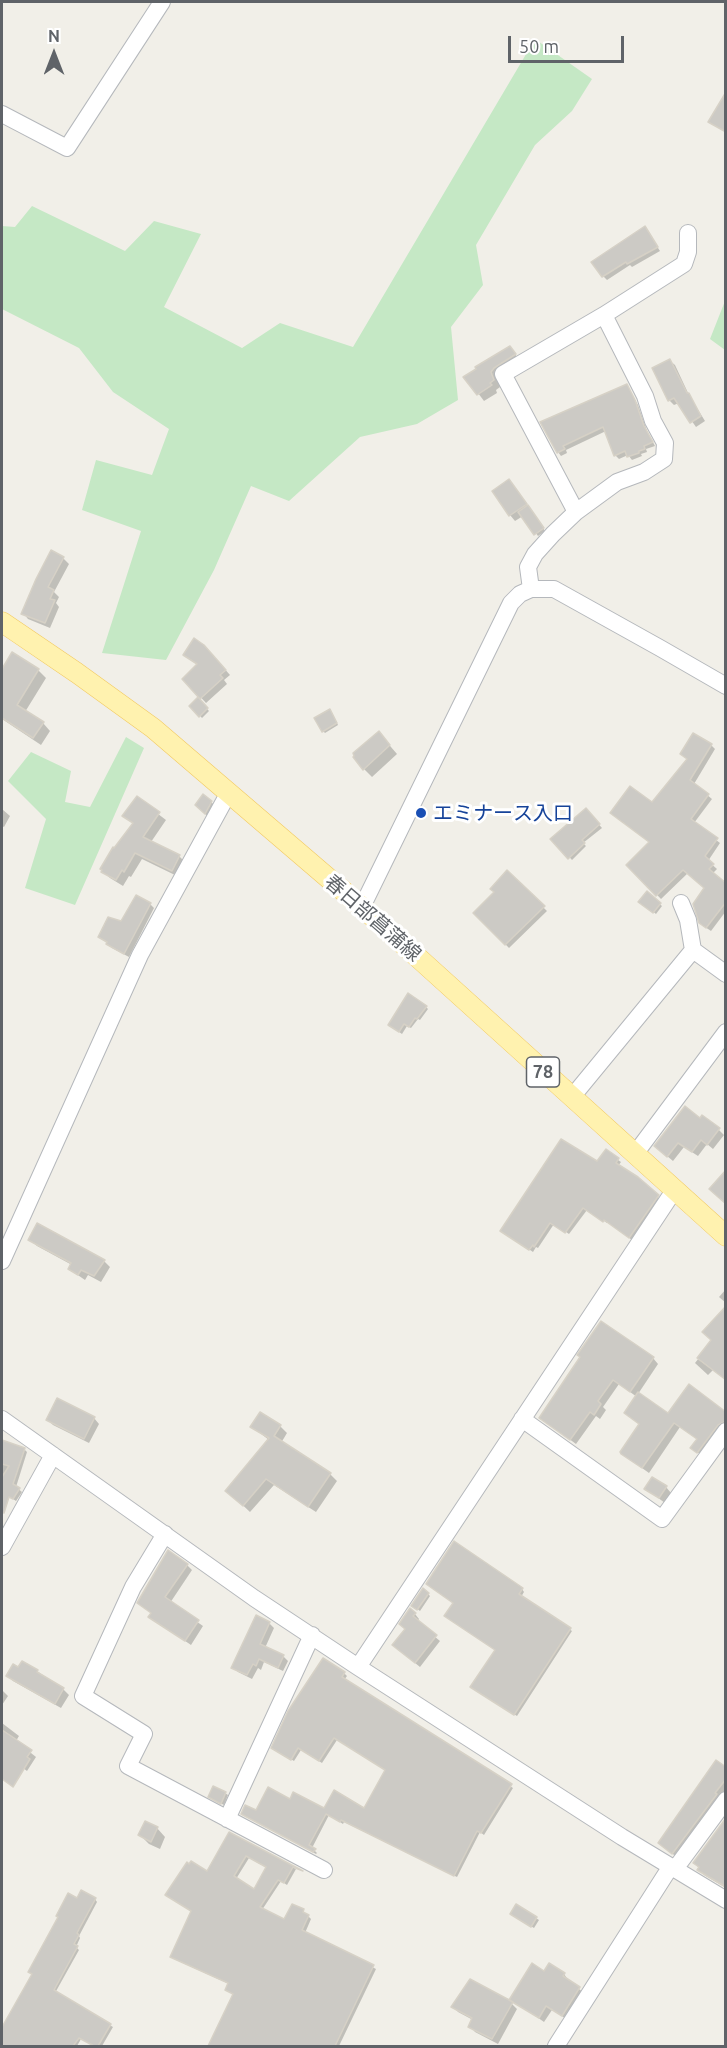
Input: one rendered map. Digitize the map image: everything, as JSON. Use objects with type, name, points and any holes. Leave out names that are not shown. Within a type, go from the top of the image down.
[{"type":"main road","name":"春日部菖蒲線","points":[[2,622],[78,673],[153,728],[362,907],[726,1236]]},
{"type":"street","points":[[2,114],[67,148],[162,2]]},
{"type":"street","points":[[576,512],[503,374],[604,315],[684,264],[688,252],[688,234]]},
{"type":"street","points":[[531,589],[528,567],[535,554],[576,512],[617,482],[645,472],[664,459],[665,443],[653,421],[645,396],[604,315]]},
{"type":"street","points":[[362,907],[511,603],[520,594],[531,589],[554,589],[726,686]]},
{"type":"street","points":[[2,1261],[140,955],[228,794]]},
{"type":"street","points":[[681,903],[688,920],[693,950],[726,974]]},
{"type":"street","points":[[572,1097],[693,950]]},
{"type":"street","points":[[635,1154],[726,1032]]},
{"type":"street","points":[[358,1667],[675,1189]]},
{"type":"street","points":[[2,1419],[254,1598],[622,1837],[726,1900]]},
{"type":"street","points":[[522,1419],[662,1519],[726,1431]]},
{"type":"street","points":[[2,1546],[52,1455]]},
{"type":"street","points":[[165,1534],[134,1587],[83,1696],[144,1734],[128,1766],[324,1870]]},
{"type":"street","points":[[227,1819],[312,1635]]},
{"type":"street","points":[[556,2046],[673,1867],[726,1800]]},
{"type":"green space","points":[[535,39],[592,79],[572,111],[535,145],[476,245],[483,285],[451,327],[458,400],[417,424],[360,437],[289,501],[251,486],[214,570],[166,660],[102,653],[141,531],[82,510],[96,460],[152,475],[169,429],[113,392],[79,348],[2,309],[2,226],[15,227],[32,206],[125,251],[154,221],[201,234],[164,307],[242,348],[280,323],[353,347]]},
{"type":"green space","points":[[725,301],[725,350],[710,339]]},
{"type":"green space","points":[[126,737],[144,748],[75,905],[25,888],[46,819],[8,781],[31,752],[71,771],[65,802],[90,807]]},
{"type":"building","points":[[726,92],[726,132],[708,122]]},
{"type":"building","points":[[645,226],[658,247],[627,264],[626,262],[602,277],[591,262]]},
{"type":"building","points":[[510,346],[516,354],[494,368],[491,372],[494,380],[490,383],[492,385],[477,395],[463,377]]},
{"type":"building","points":[[670,359],[701,416],[690,423],[674,398],[668,401],[652,368]]},
{"type":"building","points":[[627,384],[653,442],[644,446],[645,449],[639,453],[627,457],[625,451],[614,456],[603,427],[563,446],[565,449],[557,453],[540,422]]},
{"type":"building","points":[[509,479],[527,504],[509,516],[492,491]]},
{"type":"building","points":[[528,505],[544,528],[534,535],[518,512]]},
{"type":"building","points":[[51,550],[64,557],[48,587],[54,590],[50,599],[55,600],[45,623],[21,614]]},
{"type":"building","points":[[194,638],[204,645],[226,670],[220,675],[223,678],[200,699],[182,679],[197,664],[183,655]]},
{"type":"building","points":[[12,652],[39,669],[17,705],[44,722],[33,738],[2,718],[2,669]]},
{"type":"building","points":[[198,697],[208,708],[199,717],[189,706]]},
{"type":"building","points":[[330,709],[337,723],[322,732],[314,718]]},
{"type":"building","points":[[379,731],[390,745],[363,770],[353,757],[353,753]]},
{"type":"building","points":[[693,733],[712,744],[690,780],[709,794],[691,819],[718,838],[705,856],[714,864],[709,869],[726,883],[726,902],[706,928],[699,923],[693,904],[704,888],[683,870],[656,896],[626,865],[649,842],[610,813],[630,786],[652,802],[687,759],[680,754]]},
{"type":"building","points":[[203,794],[212,801],[205,814],[195,805]]},
{"type":"building","points":[[137,796],[160,812],[143,837],[180,855],[172,871],[135,853],[124,872],[122,870],[116,880],[101,872],[100,869],[113,847],[133,823],[122,816]]},
{"type":"building","points":[[586,808],[600,824],[582,840],[585,843],[568,859],[550,839]]},
{"type":"building","points":[[507,870],[545,906],[505,945],[473,913],[494,892],[490,889]]},
{"type":"building","points":[[647,891],[661,903],[653,913],[638,902]]},
{"type":"building","points":[[136,895],[151,903],[124,954],[98,937],[108,917],[121,921]]},
{"type":"building","points":[[408,993],[427,1006],[409,1027],[404,1024],[399,1032],[388,1025]]},
{"type":"building","points":[[685,1106],[700,1118],[702,1115],[720,1128],[707,1145],[701,1140],[692,1152],[678,1143],[667,1157],[654,1146]]},
{"type":"building","points":[[561,1139],[597,1161],[606,1149],[619,1158],[616,1163],[638,1177],[659,1195],[629,1238],[583,1208],[565,1233],[550,1223],[534,1247],[533,1245],[529,1250],[500,1231]]},
{"type":"building","points":[[726,1170],[726,1204],[709,1189]]},
{"type":"building","points":[[37,1223],[105,1260],[94,1276],[81,1270],[78,1275],[68,1269],[71,1263],[28,1240]]},
{"type":"building","points":[[726,1306],[726,1380],[697,1358],[711,1340],[702,1332]]},
{"type":"building","points":[[601,1321],[654,1357],[630,1392],[613,1380],[598,1401],[601,1404],[594,1415],[590,1412],[570,1440],[539,1418],[580,1357],[577,1355]]},
{"type":"building","points":[[689,1384],[726,1412],[726,1421],[718,1425],[697,1453],[690,1448],[697,1439],[674,1423],[642,1468],[621,1454],[620,1452],[639,1424],[624,1413],[638,1392],[668,1413]]},
{"type":"building","points":[[57,1398],[95,1417],[84,1439],[46,1420]]},
{"type":"building","points":[[260,1412],[281,1425],[274,1436],[331,1473],[308,1507],[266,1479],[243,1506],[225,1491],[269,1438],[250,1427]]},
{"type":"building","points":[[2,1440],[25,1448],[13,1484],[20,1488],[13,1499],[9,1497],[4,1513],[2,1512],[2,1477],[9,1466],[2,1464]]},
{"type":"building","points":[[652,1477],[667,1486],[659,1498],[644,1489]]},
{"type":"building","points":[[454,1541],[523,1588],[519,1594],[571,1628],[514,1715],[470,1687],[495,1650],[444,1616],[453,1603],[426,1584]]},
{"type":"building","points":[[168,1550],[188,1564],[165,1597],[199,1620],[185,1641],[148,1617],[151,1613],[137,1603]]},
{"type":"building","points":[[423,1588],[429,1593],[417,1610],[411,1606]]},
{"type":"building","points":[[410,1608],[416,1613],[413,1616],[437,1635],[415,1663],[392,1645],[405,1629],[399,1624]]},
{"type":"building","points":[[256,1615],[270,1622],[260,1644],[284,1655],[278,1668],[259,1659],[247,1675],[231,1668]]},
{"type":"building","points":[[323,1658],[345,1672],[342,1677],[512,1784],[481,1833],[477,1831],[454,1876],[326,1814],[309,1845],[316,1849],[313,1852],[241,1814],[245,1805],[256,1810],[268,1787],[290,1799],[293,1792],[324,1808],[334,1790],[364,1808],[385,1770],[334,1738],[319,1761],[298,1748],[291,1760],[271,1748],[288,1711]]},
{"type":"building","points":[[22,1661],[64,1688],[55,1704],[6,1676],[13,1664],[18,1667]]},
{"type":"building","points":[[2,1730],[32,1750],[27,1757],[30,1759],[13,1787],[2,1779]]},
{"type":"building","points":[[716,1760],[726,1767],[726,1779],[672,1854],[658,1843]]},
{"type":"building","points":[[213,1786],[226,1792],[221,1804],[208,1797]]},
{"type":"building","points":[[726,1818],[726,1887],[697,1870],[699,1867],[693,1863]]},
{"type":"building","points":[[145,1821],[158,1827],[151,1842],[138,1835]]},
{"type":"building","points":[[229,1832],[303,1871],[293,1867],[284,1883],[278,1880],[260,1907],[284,1919],[292,1904],[304,1909],[303,1912],[309,1915],[302,1930],[374,1965],[335,2046],[208,2046],[233,1994],[225,1990],[228,1983],[170,1957],[191,1911],[165,1895],[187,1862],[189,1864],[191,1861],[207,1871]],"holes":[[[246,1856],[266,1867],[254,1889],[234,1876]]]},
{"type":"building","points":[[81,1890],[96,1898],[77,1933],[79,1935],[74,1944],[78,1946],[54,1990],[111,2024],[98,2046],[79,2038],[73,2046],[2,2046],[2,2027],[32,1974],[28,1972],[58,1917],[56,1916],[68,1893],[77,1898]]},
{"type":"building","points":[[516,1904],[537,1917],[531,1927],[510,1914]]},
{"type":"building","points":[[532,1963],[544,1971],[549,1963],[565,1973],[563,1976],[580,1987],[562,2016],[546,2006],[539,2018],[509,2000]]},
{"type":"building","points":[[470,1979],[513,2002],[492,2039],[468,2027],[472,2018],[451,2007]]},
{"type":"place","name":"エミナース入口","points":[[421,813]]}]
